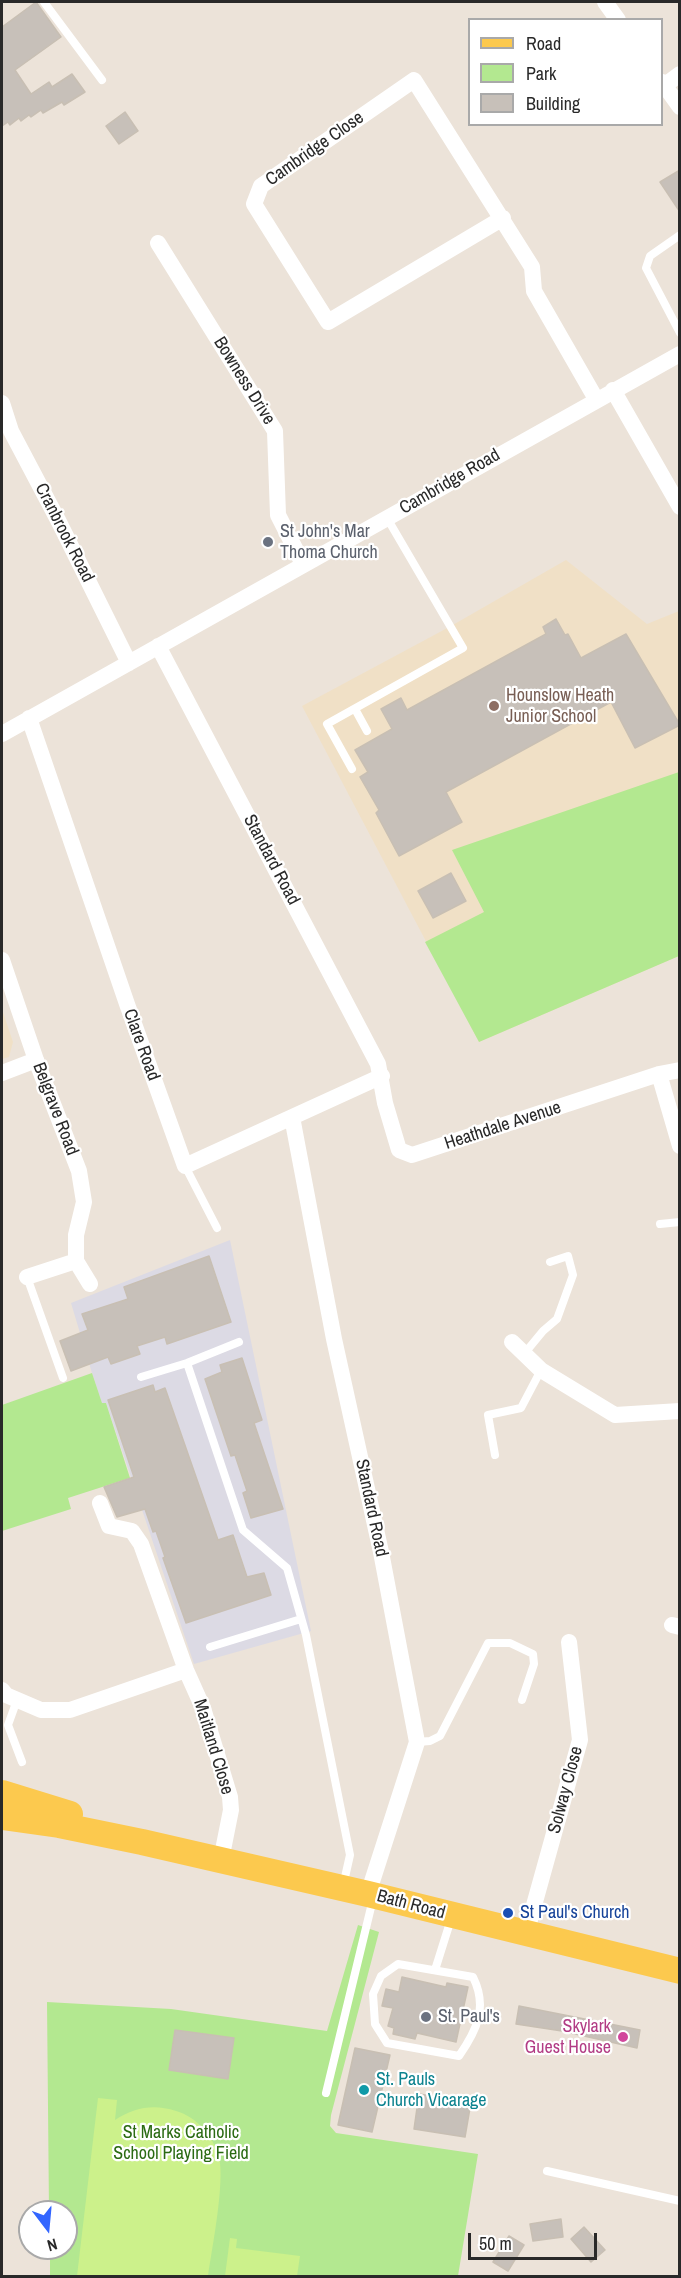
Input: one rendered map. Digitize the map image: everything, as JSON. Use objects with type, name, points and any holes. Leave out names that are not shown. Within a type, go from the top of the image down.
[{"type":"main road","name":"Bath Road","points":[[2,1793],[58,1810],[142,1842]]},
{"type":"main road","points":[[2,1808],[59,1824]]},
{"type":"main road","name":"Bath Road","points":[[2,1817],[59,1824],[142,1842],[342,1888],[680,1971]]},
{"type":"street","points":[[605,2],[617,18]]},
{"type":"street","points":[[680,74],[663,84],[680,107]]},
{"type":"street","name":"Cambridge Close","points":[[503,218],[328,322],[254,204],[261,186],[414,80],[503,218],[532,267],[534,291],[596,399]]},
{"type":"street","name":"Bowness Drive","points":[[158,243],[275,430],[278,515],[303,564]]},
{"type":"street","name":"Cambridge Road","points":[[2,734],[596,399],[680,354]]},
{"type":"street","points":[[613,390],[680,507]]},
{"type":"street","name":"Cranbrook Road","points":[[2,403],[11,431],[129,663]]},
{"type":"street","name":"Standard Road","points":[[158,646],[378,1064],[382,1076]]},
{"type":"street","name":"Clare Road","points":[[29,718],[185,1166]]},
{"type":"street","name":"Belgrave Road","points":[[2,960],[36,1060],[79,1171],[84,1202],[76,1235],[76,1261]]},
{"type":"street","points":[[2,1073],[36,1060]]},
{"type":"street","name":"Heathdale Avenue","points":[[382,1076],[385,1103],[399,1150],[412,1155],[659,1074],[680,1070]]},
{"type":"street","points":[[659,1074],[680,1146]]},
{"type":"street","points":[[185,1166],[382,1076]]},
{"type":"street","name":"Standard Road","points":[[292,1117],[334,1339],[381,1552],[417,1742],[371,1895]]},
{"type":"street","points":[[27,1277],[76,1261],[90,1284]]},
{"type":"street","points":[[512,1342],[541,1370],[615,1415],[680,1411]]},
{"type":"street","name":"Maitland Close","points":[[100,1503],[109,1526],[132,1531],[141,1544],[186,1670],[203,1708],[230,1797],[231,1810],[221,1860]]},
{"type":"street","name":"Solway Close","points":[[526,1934],[580,1740],[569,1642]]},
{"type":"street","points":[[2,1690],[6,1695],[41,1710],[70,1710],[186,1670]]},
{"type":"lane","points":[[44,2],[102,80]]},
{"type":"lane","points":[[680,235],[650,256],[646,268],[680,333]]},
{"type":"lane","points":[[352,769],[327,724],[463,648],[387,518]]},
{"type":"lane","points":[[355,709],[367,730]]},
{"type":"lane","points":[[185,1166],[217,1228]]},
{"type":"lane","points":[[660,1224],[680,1222]]},
{"type":"lane","points":[[524,1354],[543,1331],[557,1319],[573,1275],[568,1256],[550,1262]]},
{"type":"lane","points":[[27,1277],[63,1378]]},
{"type":"lane","points":[[141,1377],[187,1363],[239,1342]]},
{"type":"lane","points":[[187,1363],[243,1530],[287,1568],[301,1619],[350,1855],[342,1888]]},
{"type":"lane","points":[[495,1455],[488,1415],[521,1408],[541,1370]]},
{"type":"lane","points":[[210,1647],[301,1619]]},
{"type":"lane","points":[[417,1742],[430,1741],[440,1736],[488,1643],[510,1643],[533,1654],[534,1664],[522,1700]]},
{"type":"lane","points":[[17,1700],[8,1725],[22,1762]]},
{"type":"lane","points":[[326,2093],[371,1895]]},
{"type":"lane","points":[[435,1970],[453,1916]]},
{"type":"lane","points":[[398,1964],[435,1970],[473,1977],[479,1990],[478,2020],[472,2037],[459,2055],[387,2043],[375,2024],[373,1994],[381,1976],[398,1964]]},
{"type":"lane","points":[[547,2171],[680,2200]]},
{"type":"shaded area","points":[[566,560],[647,624],[679,611],[679,956],[479,1042],[302,706],[451,626]]},
{"type":"shaded area","points":[[2,1009],[13,1042],[9,1057],[2,1059]]},
{"type":"shaded area","points":[[230,1240],[311,1631],[194,1664],[106,1403],[102,1404],[71,1303]]},
{"type":"green space","points":[[679,772],[679,956],[479,1042],[425,942],[484,912],[452,850]]},
{"type":"green space","points":[[92,1373],[102,1403],[106,1403],[130,1478],[68,1498],[71,1509],[2,1531],[2,1405]]},
{"type":"green space","name":"St Marks Catholic School Playing Field","points":[[358,1925],[379,1932],[330,2126],[336,2133],[478,2154],[458,2276],[50,2276],[50,2260],[78,2260],[78,2200],[49,2200],[47,2002],[171,2009],[327,2031]]},
{"type":"green space","points":[[98,2098],[117,2100],[115,2120],[130,2112],[152,2107],[184,2114],[203,2128],[213,2142],[219,2157],[220,2182],[208,2276],[77,2276]]},
{"type":"green space","points":[[230,2238],[237,2239],[236,2248],[300,2256],[297,2276],[225,2276]]},
{"type":"building","points":[[36,2],[61,37],[15,70],[31,94],[49,82],[52,87],[72,74],[85,92],[64,105],[62,102],[43,113],[41,110],[31,117],[29,115],[21,121],[19,118],[10,125],[8,122],[2,126],[2,27]]},
{"type":"building","points":[[125,112],[138,131],[119,144],[106,126]]},
{"type":"building","points":[[680,170],[680,212],[660,182]]},
{"type":"building","points":[[556,619],[565,635],[568,634],[581,658],[626,634],[680,725],[635,748],[611,702],[446,792],[462,822],[399,856],[376,813],[379,810],[360,777],[368,772],[355,750],[392,729],[381,709],[401,698],[407,710],[546,634],[543,627]]},
{"type":"building","points":[[451,873],[466,901],[433,918],[418,891]]},
{"type":"building","points":[[209,1256],[231,1322],[167,1344],[165,1337],[137,1346],[140,1354],[111,1364],[108,1357],[71,1371],[60,1341],[88,1330],[82,1314],[128,1299],[124,1287]]},
{"type":"building","points":[[242,1358],[262,1420],[254,1423],[283,1509],[251,1518],[243,1493],[247,1491],[235,1455],[231,1456],[205,1379],[222,1372],[220,1365]]},
{"type":"building","points":[[153,1385],[155,1392],[165,1388],[218,1540],[233,1535],[247,1577],[264,1573],[271,1595],[186,1623],[156,1531],[153,1532],[145,1509],[117,1517],[104,1487],[134,1477],[108,1400]]},
{"type":"building","name":"St. Paul's","points":[[402,1977],[446,1987],[447,1983],[468,1987],[456,2042],[417,2033],[415,2039],[393,2034],[394,2028],[388,2026],[393,2008],[382,2006],[386,1989],[399,1992]]},
{"type":"building","points":[[519,2006],[640,2030],[637,2048],[562,2031],[516,2024]]},
{"type":"building","points":[[175,2030],[234,2038],[228,2079],[169,2070]]},
{"type":"building","name":"St. Pauls Church Vicarage","points":[[355,2048],[390,2055],[372,2132],[338,2125]]},
{"type":"building","points":[[419,2094],[471,2102],[465,2137],[414,2129]]},
{"type":"building","points":[[561,2219],[563,2237],[533,2241],[530,2224]]},
{"type":"building","points":[[584,2227],[605,2250],[591,2262],[571,2239]]},
{"type":"building","points":[[509,2236],[524,2245],[508,2271],[493,2262]]},
{"type":"place","name":"St John's Mar Thoma Church","points":[[268,542]]},
{"type":"place","name":"Hounslow Heath Junior School","points":[[494,706]]},
{"type":"place","name":"St Paul's Church","points":[[508,1913]]},
{"type":"place","name":"St. Paul's","points":[[426,2017]]},
{"type":"place","name":"Skylark Guest House","points":[[623,2037]]},
{"type":"place","name":"St. Pauls Church Vicarage","points":[[364,2090]]}]
